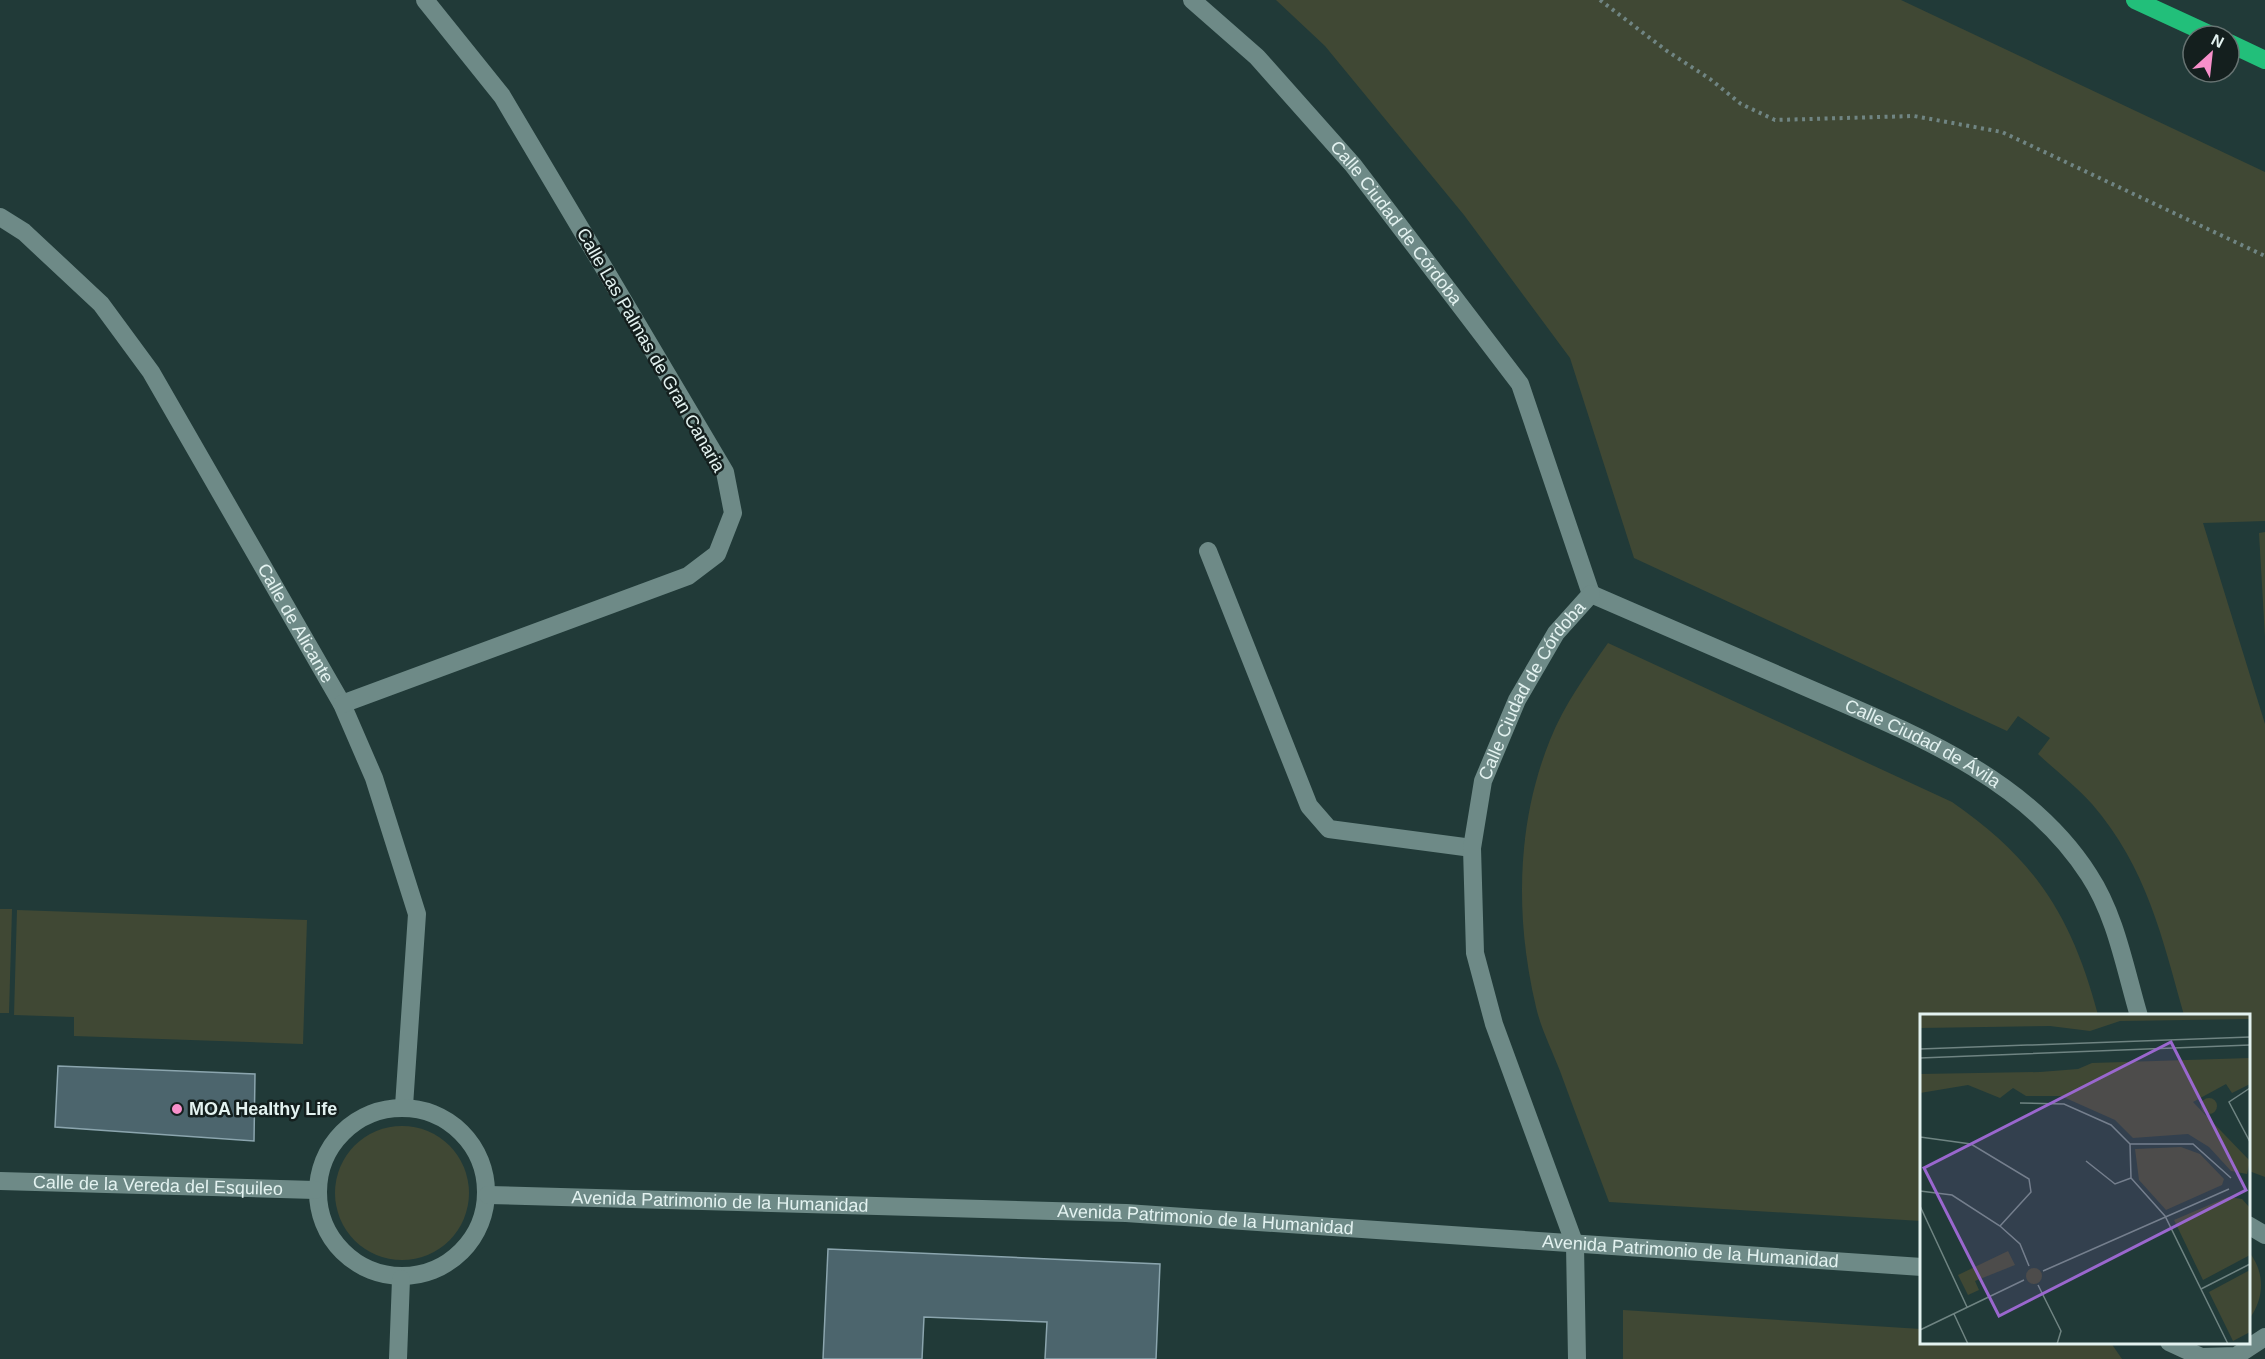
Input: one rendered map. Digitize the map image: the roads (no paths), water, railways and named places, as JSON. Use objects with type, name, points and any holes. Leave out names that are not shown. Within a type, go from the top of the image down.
[{"type":"highway","points":[[2135,0],[2187,24]]},
{"type":"highway","points":[[2241,49],[2265,60]]},
{"type":"street","name":"Calle Las Palmas de Gran Canaria","points":[[342,704],[688,576],[717,554],[733,513],[725,472],[502,96],[425,0]]},
{"type":"street","name":"Calle Ciudad de Córdoba","points":[[1192,0],[1257,57],[1353,165],[1520,384],[1591,594],[1556,633],[1517,700],[1483,781],[1472,848],[1475,953],[1494,1024],[1575,1245],[1577,1359]]},
{"type":"street","name":"Calle de Alicante","points":[[0,218],[24,232],[101,304],[152,372],[342,704],[374,778],[417,914],[404,1106]]},
{"type":"street","points":[[1208,551],[1309,806],[1329,829],[1472,848]]},
{"type":"street","name":"Calle Ciudad de Ávila","points":[[1591,594],[1863,712],[1970,765],[2014,794],[2050,825],[2090,875],[2112,923],[2138,1014]]},
{"type":"street","points":[[404,1106],[447,1119],[478,1152],[488,1196],[476,1237],[444,1268],[401,1279],[358,1266],[326,1234],[315,1190],[328,1148],[361,1116],[404,1106]]},
{"type":"street","name":"Calle de la Vereda del Esquileo","points":[[0,1181],[315,1190]]},
{"type":"street","name":"Avenida Patrimonio de la Humanidad","points":[[488,1196],[1126,1213],[1920,1267]]},
{"type":"street","points":[[2250,1226],[2265,1235]]},
{"type":"street","points":[[398,1359],[401,1279]]},
{"type":"street","points":[[2173,1344],[2201,1358],[2236,1357],[2265,1337]]},
{"type":"place","name":"MOA Healthy Life","points":[[177,1109]]}]
